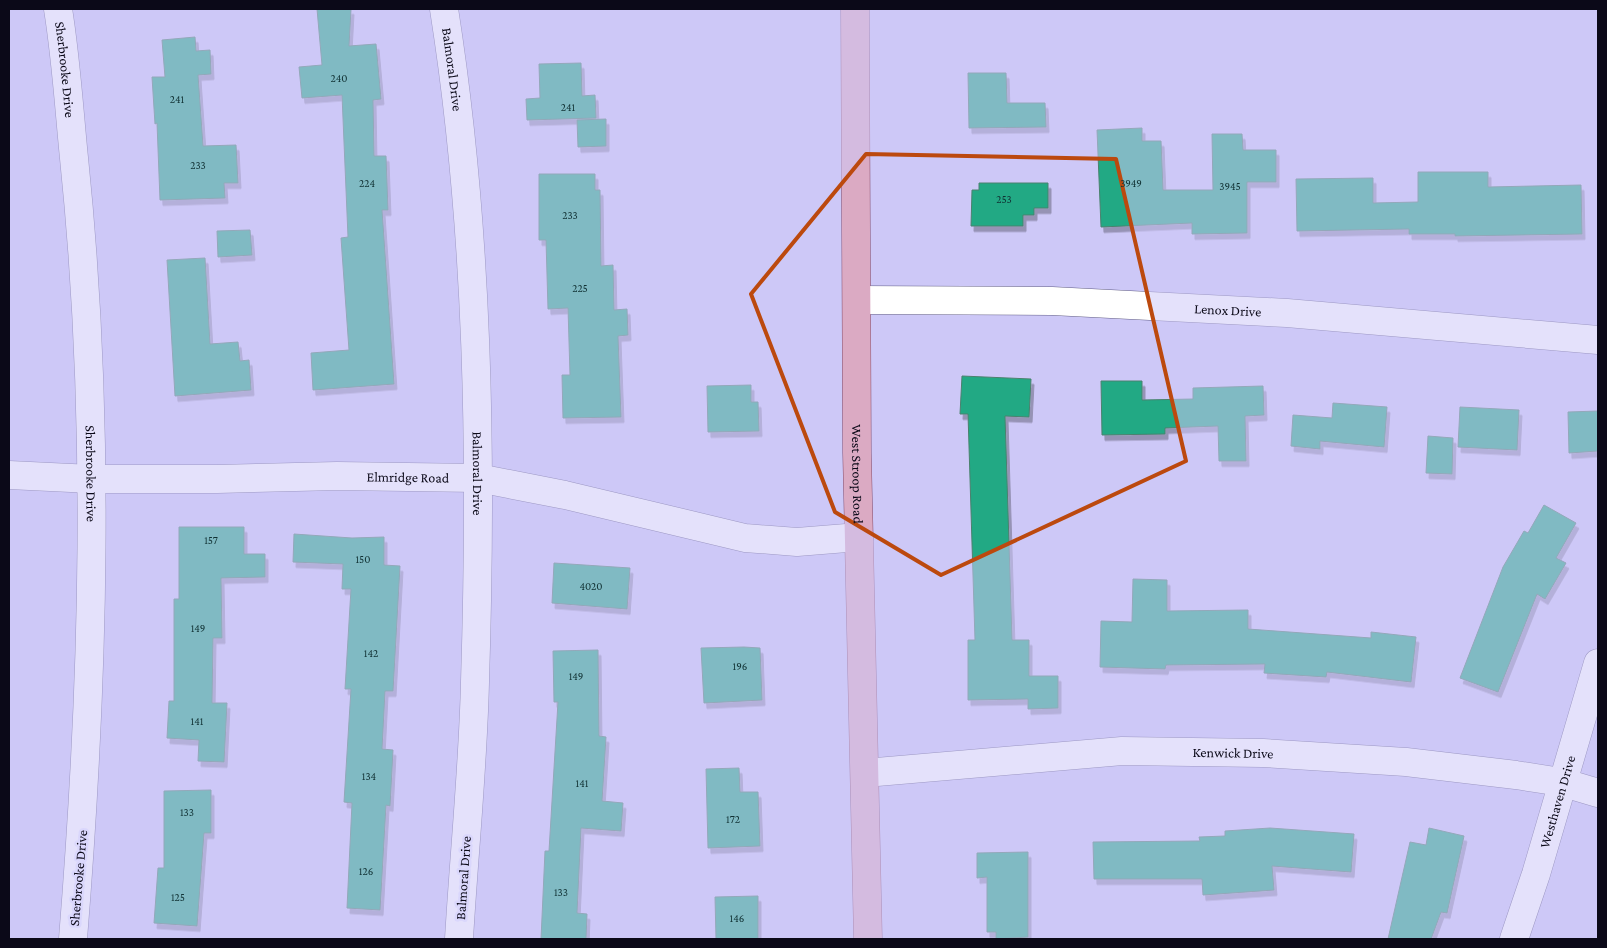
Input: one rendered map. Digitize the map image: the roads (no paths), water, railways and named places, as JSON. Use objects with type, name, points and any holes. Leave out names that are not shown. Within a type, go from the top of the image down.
[{"type":"main road","name":"West Stroop Road","points":[[855,9],[859,537],[868,939]]},
{"type":"street","name":"Sherbrooke Drive","points":[[58,9],[81,224],[90,375],[92,479],[91,646],[83,820],[73,939]]},
{"type":"street","name":"Balmoral Drive","points":[[444,9],[463,160],[475,336],[478,478],[475,684],[459,939]]},
{"type":"street","name":"Lenox Drive","points":[[857,300],[1052,301],[1287,313],[1598,340]]},
{"type":"street","name":"Elmridge Road","points":[[9,475],[92,479],[217,479],[337,476],[478,478],[565,495],[745,538],[796,542],[859,537]]},
{"type":"street","name":"Westhaven Drive","points":[[1514,939],[1536,874],[1561,782],[1598,663]]},
{"type":"street","name":"Kenwick Drive","points":[[865,773],[1122,751],[1263,753],[1406,762],[1561,782],[1598,793]]}]
